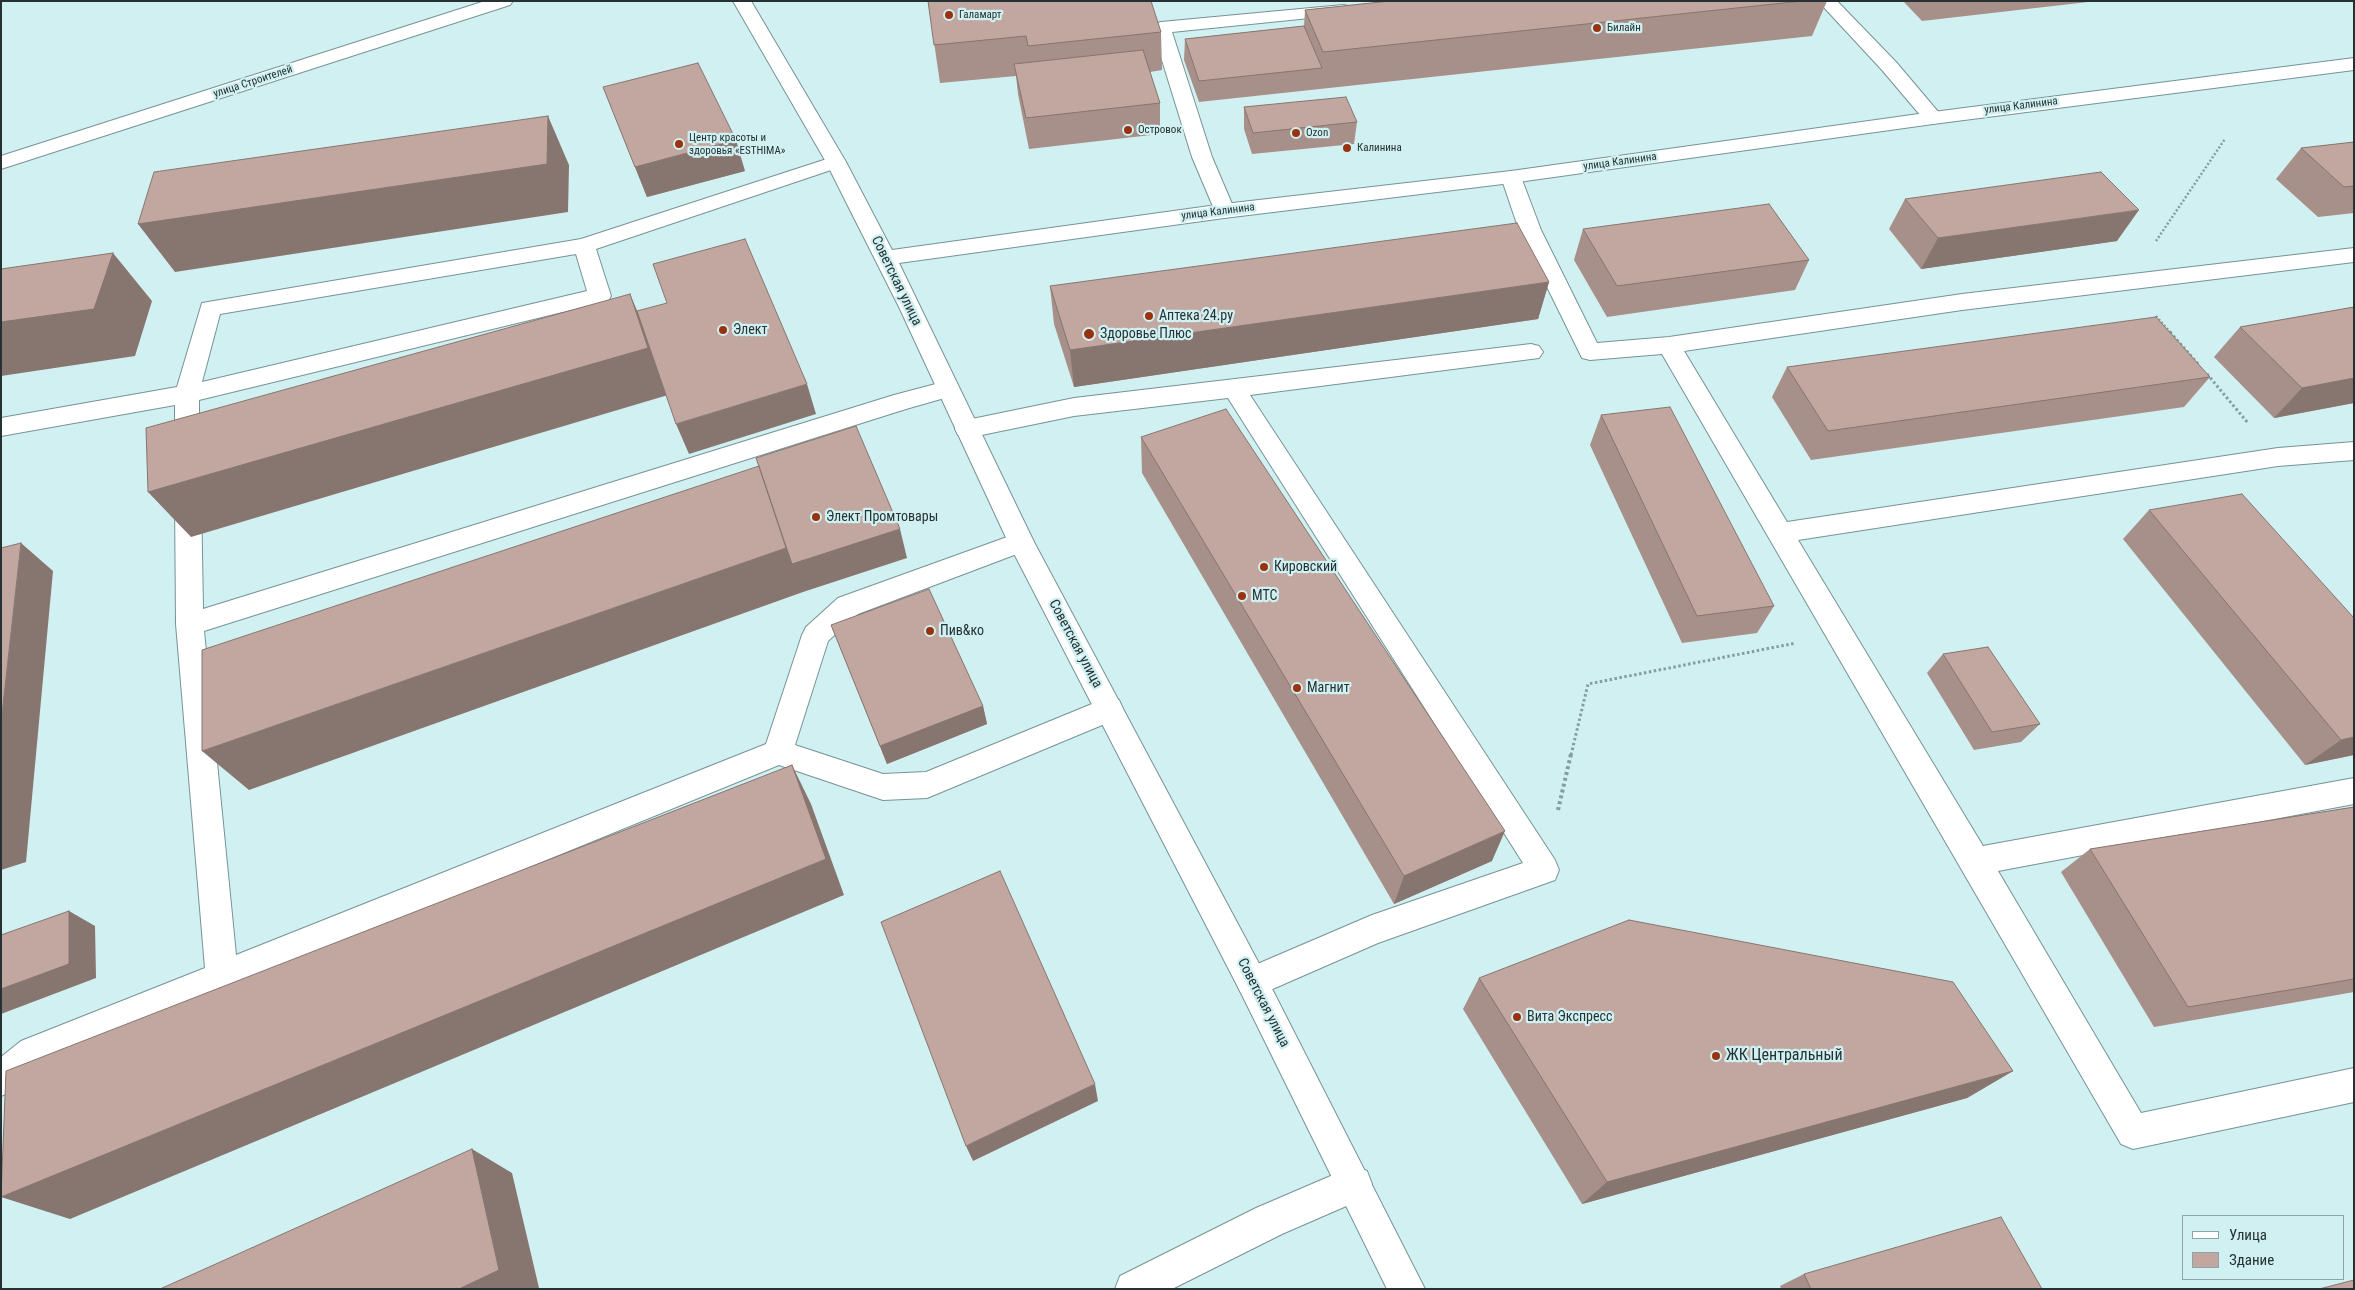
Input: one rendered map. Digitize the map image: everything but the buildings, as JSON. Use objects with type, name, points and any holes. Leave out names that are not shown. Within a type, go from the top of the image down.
[{"type":"street","name":"улица Строителей","points":[[1,162],[504,1]]},
{"type":"street","name":"Советская улица","points":[[742,1],[836,162],[886,258],[947,389],[1022,542],[1252,982],[1407,1289]]},
{"type":"street","points":[[1827,1],[1889,66],[1933,118]]},
{"type":"street","points":[[1224,211],[1202,156],[1161,28],[1356,8]]},
{"type":"street","name":"улица Калинина","points":[[886,258],[1224,211],[1511,177],[1933,118],[2354,64]]},
{"type":"street","points":[[222,978],[190,624],[186,394],[210,308],[584,246],[836,162]]},
{"type":"street","points":[[1511,177],[1530,230],[1590,352],[1669,345],[1962,302],[2354,255]]},
{"type":"street","points":[[1,426],[186,394],[600,296],[584,246]]},
{"type":"street","points":[[1669,345],[1975,861],[2133,1132],[2354,1085]]},
{"type":"street","points":[[967,430],[1074,406],[1234,389],[1531,352]]},
{"type":"street","points":[[190,624],[902,401],[947,389]]},
{"type":"street","points":[[1234,389],[1544,870],[1372,930],[1252,982]]},
{"type":"street","points":[[1781,533],[2278,457],[2354,451]]},
{"type":"street","points":[[778,752],[816,634],[848,606],[1022,542]]},
{"type":"street","points":[[1,1079],[33,1053],[778,752],[883,787],[927,785],[1109,709]]},
{"type":"street","points":[[1975,861],[2354,791]]},
{"type":"street","points":[[1133,1289],[1269,1221],[1354,1184]]},
{"type":"path","points":[[1544,870],[1588,684],[1841,634]]},
{"type":"place","name":"Галамарт","points":[[949,15]]},
{"type":"place","name":"Билайн","points":[[1597,28]]},
{"type":"place","name":"Островок","points":[[1128,130]]},
{"type":"place","name":"Ozon","points":[[1296,133]]},
{"type":"place","name":"Центр красоты и здоровья «ESTHIMA»","points":[[679,144]]},
{"type":"place","name":"Калинина","points":[[1347,148]]},
{"type":"place","name":"Аптека 24.ру","points":[[1149,316]]},
{"type":"place","name":"Элект","points":[[723,330]]},
{"type":"place","name":"Здоровье Плюс","points":[[1089,334]]},
{"type":"place","name":"Элект Промтовары","points":[[816,517]]},
{"type":"place","name":"Кировский","points":[[1264,567]]},
{"type":"place","name":"МТС","points":[[1242,596]]},
{"type":"place","name":"Пив&ко","points":[[930,631]]},
{"type":"place","name":"Магнит","points":[[1297,688]]},
{"type":"place","name":"Вита Экспресс","points":[[1517,1017]]},
{"type":"place","name":"ЖК Центральный","points":[[1716,1056]]}]
